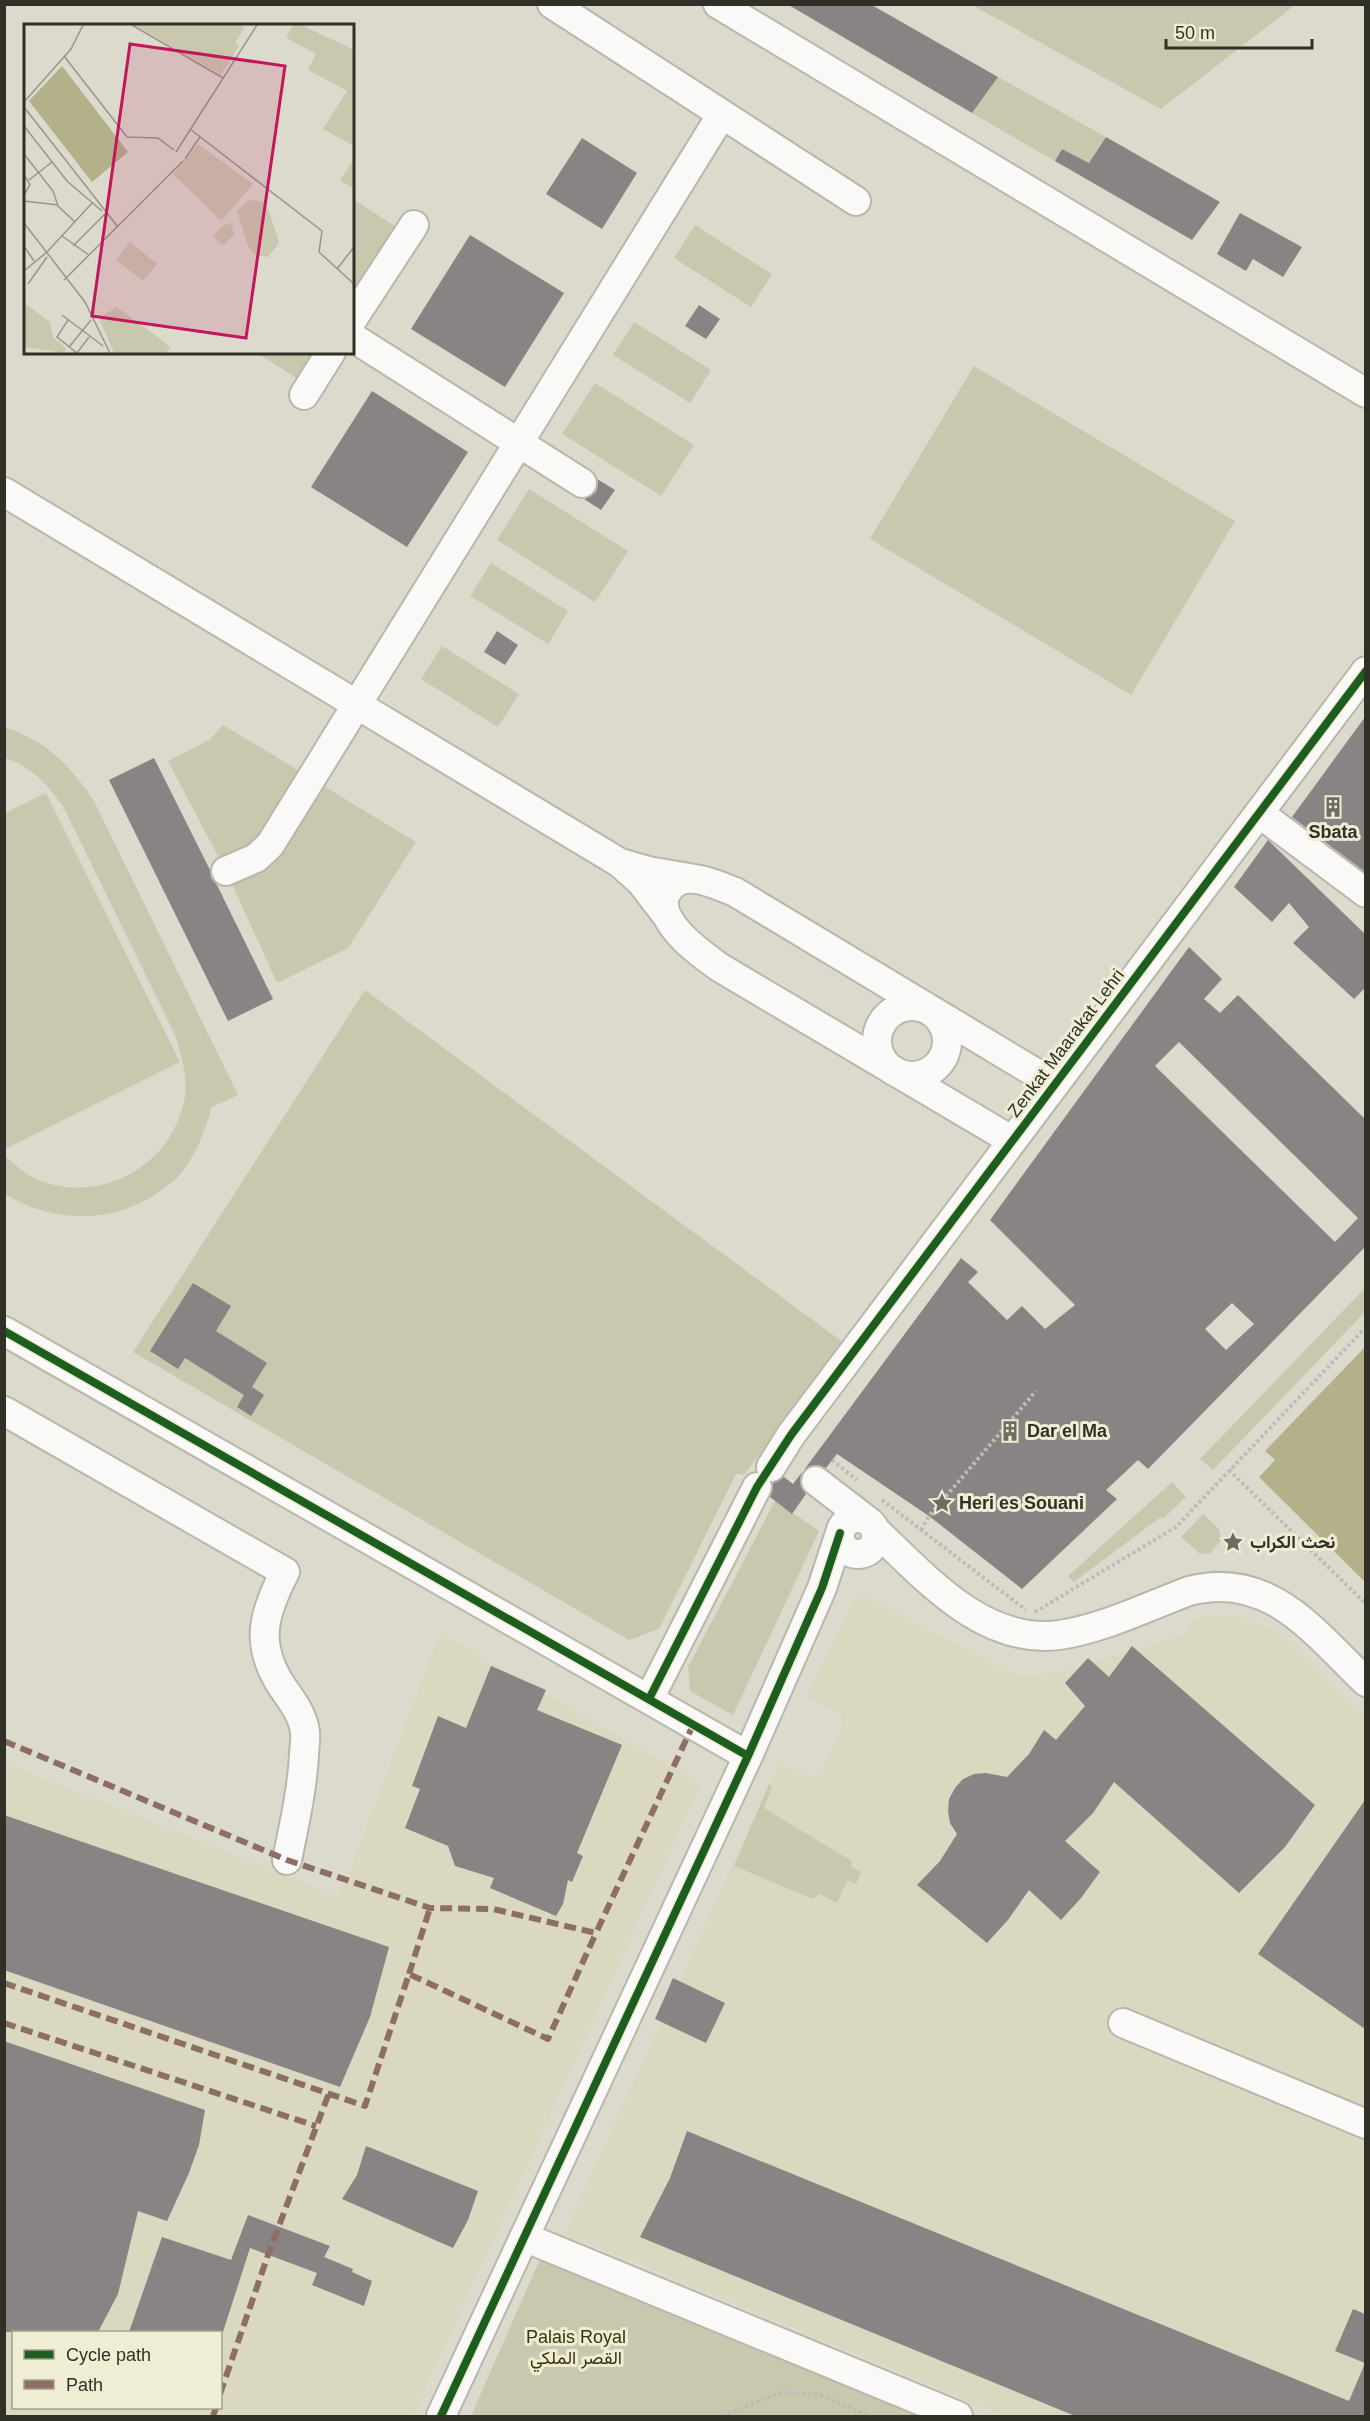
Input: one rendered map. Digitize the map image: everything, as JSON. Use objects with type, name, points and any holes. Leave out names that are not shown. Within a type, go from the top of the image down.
[{"type":"street","points":[[552,4],[856,201]]},
{"type":"street","points":[[718,4],[1365,393]]},
{"type":"street","points":[[226,871],[256,858],[270,845],[722,114]]},
{"type":"street","points":[[354,317],[414,225]]},
{"type":"street","points":[[354,338],[582,483]]},
{"type":"street","points":[[304,396],[331,354]]},
{"type":"street","points":[[4,492],[620,863],[641,882],[687,941],[719,967],[1011,1140]]},
{"type":"street","name":"Zenkat Maarakat Lehri","points":[[649,1699],[764,1477],[791,1435],[1365,671]]},
{"type":"street","points":[[1259,813],[1365,893]]},
{"type":"street","points":[[620,863],[648,871],[695,879],[735,892],[1054,1083]]},
{"type":"street","points":[[667,916],[664,900],[666,892],[678,880],[695,879]]},
{"type":"street","points":[[906,1005],[930,1010],[945,1026],[948,1037],[943,1059],[936,1067],[915,1076],[894,1071],[885,1063],[879,1052],[876,1040],[879,1028],[890,1014],[906,1005]]},
{"type":"street","points":[[4,1331],[748,1756]]},
{"type":"street","points":[[4,1411],[285,1572],[270,1601],[264,1630],[269,1660],[280,1684],[297,1708],[305,1732],[302,1790],[287,1860]]},
{"type":"street","points":[[791,1435],[790,1459],[817,1471],[873,1515],[940,1591]]},
{"type":"street","points":[[873,1515],[856,1518],[842,1527],[852,1547],[940,1591],[982,1620],[1002,1629],[1019,1634],[1040,1636],[1085,1629],[1207,1587],[1225,1586],[1245,1589],[1273,1600],[1296,1615],[1365,1682]]},
{"type":"street","points":[[441,2416],[748,1756],[822,1588],[852,1547]]},
{"type":"street","points":[[1123,2023],[1365,2124]]},
{"type":"street","points":[[524,2237],[958,2416]]},
{"type":"path","points":[[873,1515],[921,1530],[1032,1614],[1176,1527],[1365,1327]]},
{"type":"path","points":[[921,1530],[929,1516],[1036,1391]]},
{"type":"path","points":[[1229,1470],[1365,1604]]},
{"type":"path","points":[[817,1471],[859,1481]]},
{"type":"path","points":[[723,2416],[779,2393],[818,2394],[868,2416]]},
{"type":"shaded area","points":[[1365,1347],[1365,1582],[1259,1477],[1275,1460],[1265,1451]]},
{"type":"shaded area","points":[[858,1592],[1002,1669],[1020,1675],[1039,1675],[1069,1670],[1189,1633],[1191,1622],[1204,1617],[1237,1616],[1278,1631],[1365,1716],[1365,2416],[1005,2416],[565,2233],[779,1763],[809,1776],[821,1772],[842,1727],[841,1715],[807,1697]]},
{"type":"shaded area","points":[[440,1633],[701,1784],[413,2416],[5,2416],[4,1763],[340,1897]]},
{"type":"green space","points":[[972,5],[1295,5],[1161,109]]},
{"type":"green space","points":[[998,77],[1106,137],[1089,163],[1062,149],[1055,161],[972,113]]},
{"type":"green space","points":[[354,200],[395,226],[354,289]]},
{"type":"green space","points":[[695,225],[772,274],[751,307],[674,258]]},
{"type":"green space","points":[[634,322],[711,370],[690,403],[613,355]]},
{"type":"green space","points":[[259,354],[312,354],[296,378]]},
{"type":"green space","points":[[974,366],[1235,521],[1131,695],[870,539]]},
{"type":"green space","points":[[595,383],[694,445],[661,496],[562,434]]},
{"type":"green space","points":[[529,489],[628,551],[595,602],[497,540]]},
{"type":"green space","points":[[491,563],[568,611],[548,644],[470,596]]},
{"type":"green space","points":[[442,646],[519,694],[498,727],[421,679]]},
{"type":"green space","points":[[223,725],[298,770],[259,836],[241,850],[220,860],[168,761],[209,740]]},
{"type":"green space","points":[[5,727],[33,739],[56,756],[76,776],[94,801],[238,1095],[212,1107],[195,1152],[176,1179],[142,1202],[103,1215],[63,1215],[43,1211],[5,1194],[5,1156],[30,1176],[52,1184],[75,1188],[98,1186],[139,1169],[156,1154],[170,1136],[180,1115],[185,1099],[185,1081],[180,1050],[175,1035],[64,808],[39,778],[23,766],[5,758]]},
{"type":"green space","points":[[322,785],[416,842],[348,948],[277,983],[232,884],[262,868]]},
{"type":"green space","points":[[46,793],[180,1062],[5,1149],[5,813]]},
{"type":"green space","points":[[365,990],[844,1343],[744,1475],[736,1474],[659,1629],[629,1640],[133,1352]]},
{"type":"green space","points":[[1365,1288],[1365,1312],[1213,1470],[1200,1459]]},
{"type":"green space","points":[[1172,1482],[1186,1497],[1163,1519],[1161,1517],[1074,1582],[1068,1576]]},
{"type":"green space","points":[[775,1501],[819,1531],[733,1715],[690,1691],[688,1667]]},
{"type":"green space","points":[[1203,1514],[1219,1529],[1221,1540],[1211,1553],[1200,1554],[1181,1537]]},
{"type":"green space","points":[[769,1784],[772,1787],[764,1808],[852,1861],[851,1867],[861,1872],[856,1884],[847,1881],[837,1903],[819,1894],[813,1899],[734,1866]]},
{"type":"green space","name":"Palais Royal القصر الملكي","points":[[540,2259],[923,2416],[471,2416]]},
{"type":"building","points":[[787,4],[870,4],[998,77],[972,113]]},
{"type":"building","points":[[1106,137],[1220,202],[1192,240],[1055,161],[1062,149],[1089,163]]},
{"type":"building","points":[[582,138],[637,173],[602,229],[546,194]]},
{"type":"building","points":[[1240,213],[1302,247],[1283,277],[1253,259],[1246,271],[1217,254]]},
{"type":"building","points":[[470,235],[564,293],[505,387],[411,329]]},
{"type":"building","points":[[699,305],[720,319],[706,339],[685,326]]},
{"type":"building","points":[[372,391],[468,452],[407,547],[311,487]]},
{"type":"building","points":[[597,479],[615,490],[601,510],[584,499],[596,492]]},
{"type":"building","points":[[497,631],[518,645],[505,665],[484,652]]},
{"type":"building","name":"Sbata","points":[[1365,717],[1365,872],[1292,817]]},
{"type":"building","points":[[154,758],[210,870],[211,878],[217,885],[273,999],[228,1021],[109,780]]},
{"type":"building","points":[[1268,840],[1365,934],[1365,988],[1354,999],[1293,943],[1309,927],[1289,903],[1272,922],[1234,887]]},
{"type":"building","points":[[1189,947],[1222,979],[1204,999],[1220,1013],[1238,995],[1365,1119],[1365,1247],[1148,1469],[1138,1460],[1106,1490],[1117,1499],[1022,1589],[929,1516],[837,1454],[826,1468],[818,1465],[804,1470],[961,1258],[978,1272],[968,1282],[1007,1320],[1022,1306],[1045,1329],[1075,1305],[990,1220]],"holes":[[[1179,1042],[1358,1218],[1335,1242],[1155,1066]],[[1232,1303],[1254,1324],[1226,1350],[1205,1329]]]},
{"type":"building","points":[[193,1283],[231,1306],[216,1331],[267,1363],[252,1387],[264,1395],[251,1416],[237,1407],[244,1395],[185,1358],[178,1369],[150,1351]]},
{"type":"building","points":[[802,1472],[801,1487],[806,1494],[792,1514],[770,1497],[773,1483],[784,1477],[793,1484]]},
{"type":"building","points":[[1132,1646],[1315,1805],[1285,1847],[1239,1893],[1114,1782],[1093,1813],[1065,1841],[1100,1872],[1081,1898],[1061,1920],[1029,1890],[1008,1920],[987,1943],[917,1885],[940,1861],[957,1834],[950,1823],[949,1799],[963,1779],[974,1774],[986,1773],[1007,1777],[1029,1754],[1044,1730],[1056,1740],[1085,1706],[1065,1683],[1088,1658],[1109,1677]]},
{"type":"building","points":[[491,1666],[546,1690],[537,1710],[622,1745],[577,1853],[583,1856],[572,1882],[568,1880],[563,1904],[556,1916],[490,1888],[494,1878],[455,1866],[448,1846],[405,1828],[420,1789],[412,1786],[438,1716],[466,1728]]},
{"type":"building","points":[[1365,1800],[1365,2029],[1258,1954]]},
{"type":"building","points":[[4,1815],[389,1947],[370,2017],[340,2087],[4,1970]]},
{"type":"building","points":[[673,1978],[725,2003],[706,2043],[655,2019]]},
{"type":"building","points":[[4,2041],[205,2110],[199,2145],[167,2221],[138,2211],[118,2294],[99,2331],[4,2332]]},
{"type":"building","points":[[687,2131],[1349,2401],[1365,2363],[1365,2416],[1075,2416],[640,2237],[670,2178]]},
{"type":"building","points":[[366,2146],[478,2191],[468,2220],[453,2248],[342,2199],[357,2175]]},
{"type":"building","points":[[248,2215],[330,2246],[324,2257],[353,2269],[352,2272],[372,2281],[364,2306],[312,2285],[317,2273],[250,2248],[223,2332],[129,2331],[162,2237],[231,2260]]},
{"type":"building","points":[[1353,2309],[1365,2314],[1365,2363],[1335,2351]]},
{"type":"marked path","points":[[4,1741],[287,1860],[430,1908],[493,1909],[596,1933],[693,1725]]},
{"type":"marked path","points":[[409,1974],[430,1908]]},
{"type":"marked path","points":[[4,1983],[365,2106],[409,1974],[548,2039],[596,1933]]},
{"type":"marked path","points":[[4,2023],[316,2126]]},
{"type":"marked path","points":[[222,2388],[268,2255],[329,2093]]},
{"type":"marked path","points":[[213,2416],[216,2409]]},
{"type":"cycle path","points":[[649,1699],[757,1487],[791,1435],[1366,671]]},
{"type":"cycle path","points":[[4,1331],[748,1756]]},
{"type":"cycle path","points":[[441,2416],[748,1756],[822,1588],[840,1533]]},
{"type":"place","name":"Sbata","points":[[1333,807]]},
{"type":"place","name":"Dar el Ma","points":[[1010,1431]]},
{"type":"place","name":"Heri es Souani","points":[[942,1503]]},
{"type":"place","name":"نحث الكراب","points":[[1233,1542]]}]
